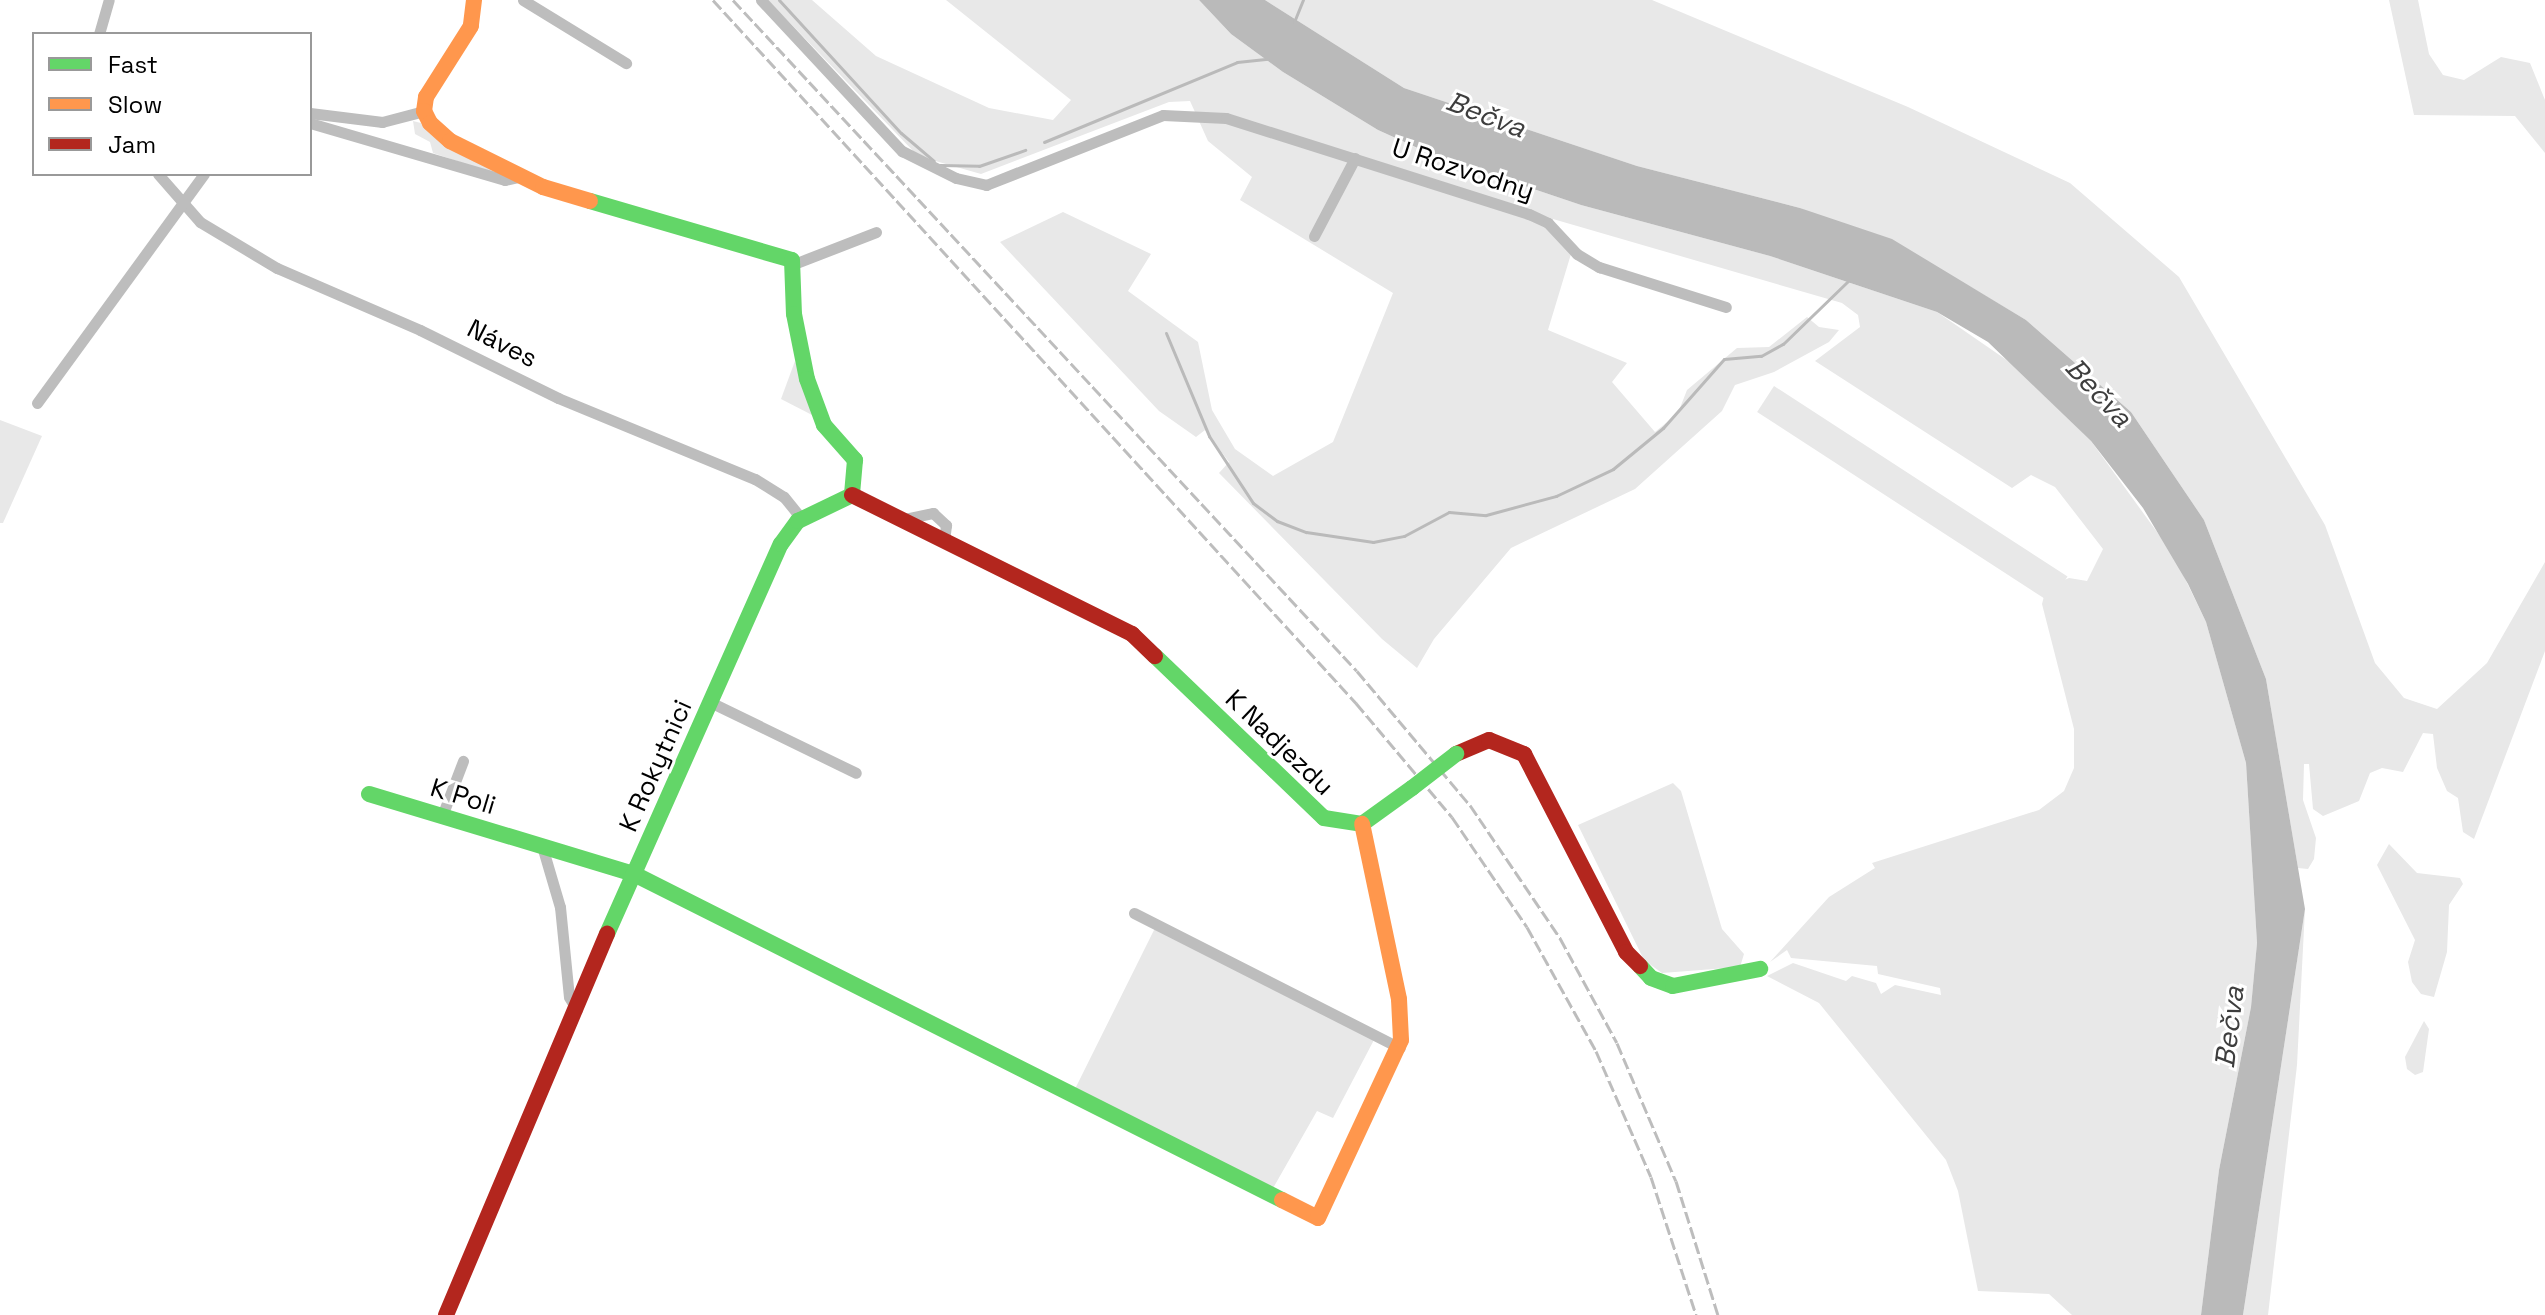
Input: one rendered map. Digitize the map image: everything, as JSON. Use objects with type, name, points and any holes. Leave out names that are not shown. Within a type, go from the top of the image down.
[{"type":"street","points":[[100,32],[109,0]]},
{"type":"street","points":[[474,0],[471,26],[426,97],[424,111],[442,135],[518,177],[591,203],[773,251],[794,264]]},
{"type":"street","points":[[523,0],[626,63]]},
{"type":"street","name":"U Rozvodny","points":[[761,0],[915,161],[986,185],[1136,123],[1176,113],[1226,118],[1538,217],[1577,254],[1599,267],[1726,307]]},
{"type":"street","points":[[312,113],[382,122],[424,111]]},
{"type":"street","points":[[312,124],[501,178],[518,177]]},
{"type":"street","name":"U Rozvodny","points":[[1314,236],[1355,158]]},
{"type":"street","name":"Náves","points":[[160,176],[186,202],[200,222],[277,268],[420,330],[558,398],[755,479],[784,497],[802,519]]},
{"type":"street","points":[[37,403],[203,176]]},
{"type":"street","points":[[794,264],[876,232]]},
{"type":"street","points":[[794,264],[794,314],[807,379],[824,425],[855,460],[857,479],[852,495]]},
{"type":"street","name":"K Rokytnici","points":[[446,1315],[634,874],[781,544],[802,519],[852,495]]},
{"type":"street","name":"K Nadjezdu","points":[[852,495],[1132,634],[1306,806],[1333,821],[1362,824]]},
{"type":"street","points":[[710,702],[856,773]]},
{"type":"street","points":[[1134,913],[1400,1048],[1399,999],[1362,824],[1456,754],[1489,740],[1524,754],[1626,952],[1651,978],[1673,986],[1760,969]]},
{"type":"street","points":[[442,816],[463,761]]},
{"type":"street","name":"K Poli","points":[[369,794],[634,874],[1318,1218],[1400,1048]]},
{"type":"street","points":[[542,846],[560,907],[569,997],[577,1010]]},
{"type":"shaded area","points":[[768,0],[812,0],[876,56],[989,108],[1053,120],[1071,100],[946,0],[1199,0],[1231,34],[1283,72],[1378,130],[1432,155],[1581,205],[1770,256],[1937,312],[2011,363],[2091,441],[2173,554],[2206,622],[2246,763],[2257,943],[2251,1007],[2219,1170],[2201,1315],[2072,1315],[2049,1294],[1978,1291],[1958,1191],[1946,1160],[1819,1003],[1767,976],[1793,963],[1846,981],[1852,976],[1876,983],[1881,994],[1895,985],[1941,995],[1940,988],[1878,974],[1877,966],[1791,958],[1787,950],[1770,962],[1829,897],[1875,868],[1872,863],[2039,810],[2064,791],[2074,768],[2074,729],[2042,604],[2046,588],[2069,578],[2087,581],[2103,549],[2055,487],[2031,475],[2012,488],[1815,361],[1860,327],[1858,315],[1842,303],[1553,219],[1553,233],[1571,254],[1548,330],[1627,363],[1612,382],[1655,432],[1678,413],[1687,390],[1737,348],[1769,347],[1807,317],[1819,327],[1839,330],[1829,342],[1774,372],[1735,385],[1722,411],[1635,489],[1511,548],[1434,639],[1417,668],[1382,639],[1219,473],[1229,462],[1205,430],[1196,437],[1159,411],[1000,242],[1063,212],[1151,254],[1128,291],[1198,342],[1212,410],[1235,449],[1273,476],[1333,442],[1393,293],[1240,200],[1252,177],[1208,141],[1190,101],[1169,102],[981,174],[918,156]]},
{"type":"shaded area","points":[[1265,0],[1652,0],[1908,107],[2070,183],[2179,277],[2325,525],[2375,663],[2404,698],[2437,709],[2487,663],[2545,562],[2545,651],[2474,839],[2463,832],[2458,798],[2447,791],[2437,768],[2433,734],[2423,733],[2403,772],[2382,768],[2370,773],[2359,801],[2323,816],[2313,809],[2309,764],[2304,764],[2303,800],[2316,838],[2314,859],[2308,869],[2298,868],[2266,679],[2204,520],[2131,412],[2026,320],[1969,286],[1800,208],[1637,166],[1404,88]]},
{"type":"shaded area","points":[[2389,0],[2418,0],[2429,54],[2443,75],[2464,80],[2501,57],[2530,63],[2545,100],[2545,153],[2515,116],[2414,115]]},
{"type":"shaded area","points":[[413,121],[421,123],[502,176],[433,153],[430,142],[415,134]]},
{"type":"shaded area","points":[[795,361],[814,416],[781,399]]},
{"type":"shaded area","points":[[1774,386],[2068,577],[2051,603],[1757,412]]},
{"type":"shaded area","points":[[0,420],[42,436],[3,523],[0,523]]},
{"type":"shaded area","points":[[1673,783],[1681,791],[1722,929],[1744,954],[1740,967],[1662,973],[1644,960],[1578,825]]},
{"type":"shaded area","points":[[2389,844],[2417,873],[2460,878],[2463,884],[2449,905],[2447,952],[2434,997],[2421,994],[2412,982],[2408,962],[2415,940],[2377,865]]},
{"type":"shaded area","points":[[2305,909],[2297,1065],[2268,1315],[2243,1315]]},
{"type":"shaded area","points":[[1156,926],[1375,1038],[1333,1118],[1317,1111],[1272,1190],[1075,1089]]},
{"type":"shaded area","points":[[2424,1021],[2429,1029],[2423,1072],[2415,1075],[2407,1069],[2405,1057]]},
{"type":"water","name":"Bečva","points":[[1199,0],[1265,0],[1404,88],[1637,166],[1800,208],[1892,239],[2026,320],[2131,412],[2204,520],[2266,679],[2305,909],[2243,1315],[2201,1315],[2219,1170],[2251,1007],[2257,943],[2246,763],[2206,622],[2188,584],[2143,508],[2091,441],[1988,342],[1937,312],[1770,256],[1581,205],[1433,155],[1378,130],[1283,72],[1231,34]]},
{"type":"waterway","points":[[779,0],[901,133],[934,161]]},
{"type":"waterway","points":[[1294,22],[1303,0]]},
{"type":"waterway","points":[[1044,142],[1237,62],[1268,59]]},
{"type":"waterway","points":[[940,165],[979,166],[1025,150]]},
{"type":"waterway","points":[[1166,333],[1209,436],[1253,503],[1277,521],[1306,532],[1373,542],[1404,536],[1449,512],[1486,515],[1556,496],[1613,469],[1663,428],[1724,359],[1761,356],[1783,344],[1849,280]]},
{"type":"railway","points":[[713,0],[1356,703],[1452,817],[1527,927],[1596,1051],[1651,1177],[1696,1315]]},
{"type":"railway","points":[[733,0],[1357,671],[1470,805],[1560,938],[1617,1043],[1676,1181],[1718,1315]]},
{"type":"traffic: fast","points":[[590,201],[792,260],[794,314],[807,379],[824,425],[855,460],[852,495]]},
{"type":"traffic: fast","points":[[607,934],[781,544],[798,521],[852,495]]},
{"type":"traffic: fast","points":[[1155,656],[1324,818],[1362,824],[1412,788]]},
{"type":"traffic: fast","points":[[1412,788],[1456,754]]},
{"type":"traffic: fast","points":[[369,794],[634,874],[1282,1200]]},
{"type":"traffic: fast","points":[[1640,966],[1651,978],[1673,986],[1760,969]]},
{"type":"traffic: slow","points":[[474,0],[471,26],[426,97],[424,111],[430,123],[450,141],[543,187],[590,201]]},
{"type":"traffic: slow","points":[[1282,1200],[1318,1218],[1401,1040],[1399,999],[1362,824]]},
{"type":"traffic: jam","points":[[852,495],[1132,634],[1155,656]]},
{"type":"traffic: jam","points":[[1456,754],[1489,740],[1524,754],[1626,952],[1640,966]]},
{"type":"traffic: jam","points":[[446,1315],[607,934]]}]
